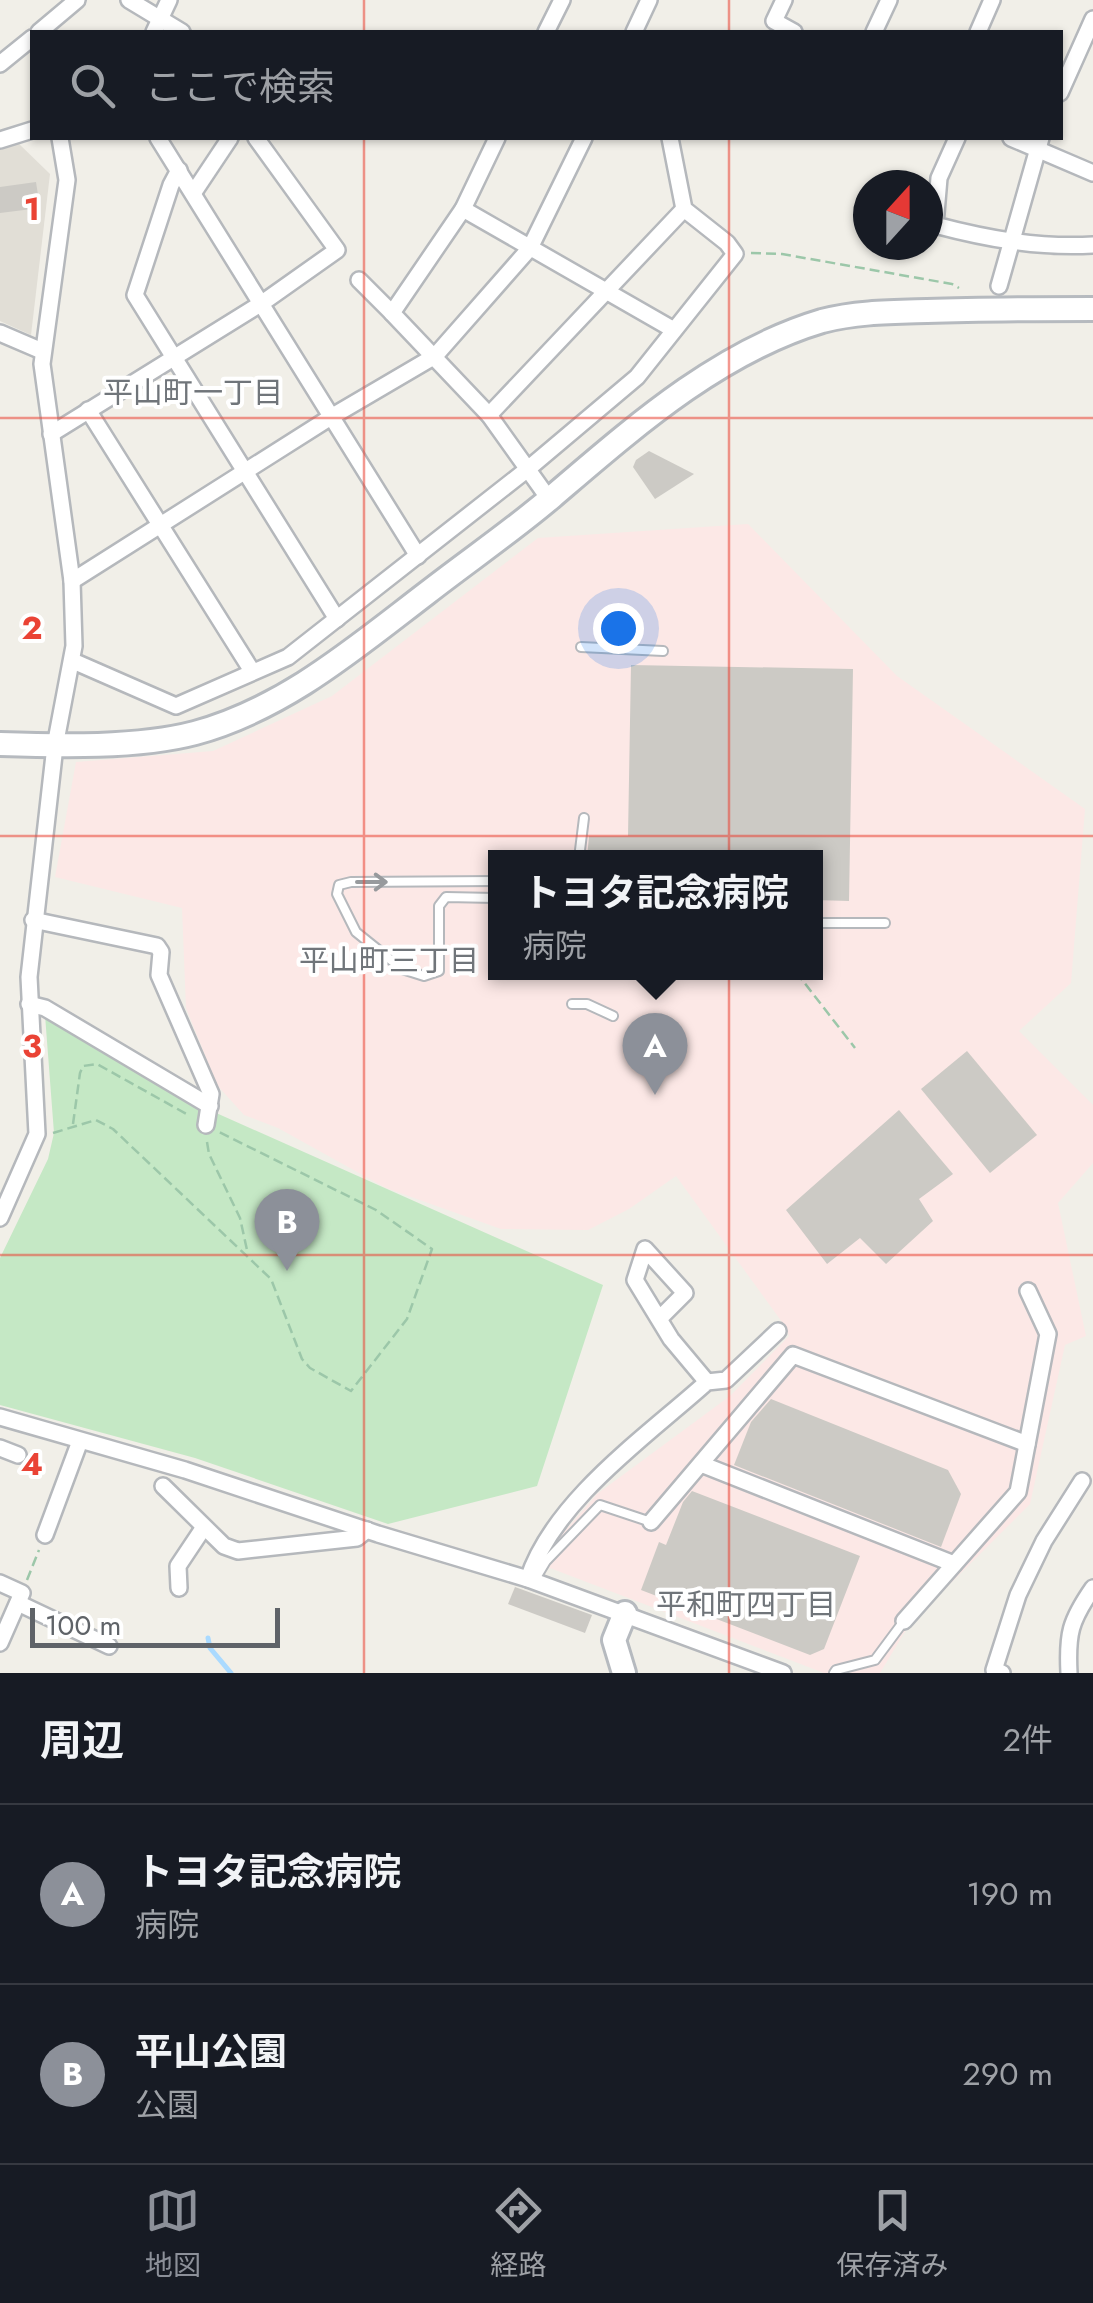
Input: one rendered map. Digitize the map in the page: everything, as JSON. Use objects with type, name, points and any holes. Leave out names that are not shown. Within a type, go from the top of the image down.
[{"type":"street","points":[[41,30],[76,0]]},
{"type":"street","points":[[129,0],[157,26],[169,0]]},
{"type":"street","points":[[552,30],[562,0]]},
{"type":"street","points":[[635,30],[650,0]]},
{"type":"street","points":[[784,0],[774,21],[790,30]]},
{"type":"street","points":[[875,30],[888,0]]},
{"type":"street","points":[[979,30],[992,0]]},
{"type":"street","points":[[1063,85],[1093,19]]},
{"type":"street","points":[[0,64],[30,40]]},
{"type":"street","points":[[0,140],[30,131]]},
{"type":"street","points":[[0,1218],[36,1134],[29,1004],[34,920],[56,746],[72,661],[72,581],[42,351],[67,180],[60,140]]},
{"type":"street","points":[[159,140],[418,556]]},
{"type":"street","points":[[194,192],[229,140]]},
{"type":"street","points":[[50,434],[262,303],[337,250],[257,140]]},
{"type":"street","points":[[392,312],[463,210],[496,140]]},
{"type":"street","points":[[72,581],[330,417],[436,356],[530,248],[583,140]]},
{"type":"street","points":[[72,661],[176,706],[288,657],[529,468],[637,376],[735,254],[684,208],[670,140]]},
{"type":"street","points":[[957,140],[939,178],[935,225],[1054,248],[1093,246]]},
{"type":"street","points":[[999,286],[1038,143],[1093,173]]},
{"type":"street","points":[[179,170],[136,296],[336,619]]},
{"type":"street","points":[[488,415],[684,208]]},
{"type":"street","points":[[463,210],[674,330]]},
{"type":"street","points":[[359,280],[436,356],[488,415],[549,499]]},
{"type":"street","points":[[0,744],[56,746],[194,733],[270,702],[329,668],[549,499],[621,436],[728,362],[780,337],[824,321],[870,312],[1093,309]]},
{"type":"street","points":[[0,333],[42,351]]},
{"type":"street","points":[[88,410],[252,671]]},
{"type":"street","points":[[34,920],[156,946],[160,952],[160,975],[211,1094],[206,1126]]},
{"type":"street","points":[[29,1004],[45,1008],[210,1106]]},
{"type":"street","points":[[904,1621],[1018,1492],[1048,1334],[1028,1290]]},
{"type":"street","points":[[659,1319],[707,1382]]},
{"type":"street","points":[[531,1580],[533,1564],[576,1500],[707,1382],[726,1380],[778,1331]]},
{"type":"street","points":[[651,1522],[793,1355],[1027,1444]]},
{"type":"street","points":[[0,1417],[186,1470],[531,1580],[783,1673]]},
{"type":"street","points":[[45,1535],[80,1441]]},
{"type":"street","points":[[0,1448],[18,1456]]},
{"type":"street","points":[[700,1464],[954,1564]]},
{"type":"street","points":[[1002,1673],[994,1670],[1018,1595],[1044,1541],[1082,1481]]},
{"type":"street","points":[[163,1486],[224,1546],[238,1551],[357,1538],[366,1530]]},
{"type":"street","points":[[179,1588],[178,1566],[204,1526]]},
{"type":"street","points":[[0,1583],[108,1646]]},
{"type":"street","points":[[1070,1673],[1067,1638],[1076,1613],[1093,1588]]},
{"type":"street","points":[[2,1633],[20,1598]]},
{"type":"street","points":[[624,1673],[614,1640],[625,1612]]},
{"type":"lane","points":[[581,647],[664,651]]},
{"type":"lane","points":[[580,850],[584,818]]},
{"type":"lane","points":[[488,882],[351,882],[339,886],[337,894],[356,932],[402,970],[424,976],[438,971],[438,906],[446,897],[488,898]]},
{"type":"lane","points":[[823,923],[885,924]]},
{"type":"lane","points":[[572,1004],[588,1004],[613,1016]]},
{"type":"lane","points":[[531,1580],[600,1505],[651,1522]]},
{"type":"lane","points":[[834,1673],[875,1660],[904,1621]]},
{"type":"path","points":[[735,254],[782,254],[952,284],[964,291]]},
{"type":"path","points":[[802,980],[855,1048]]},
{"type":"path","points":[[36,1134],[48,1135],[73,1124],[96,1120],[113,1129],[248,1254],[276,1288],[302,1359],[310,1368],[352,1390],[407,1319],[432,1250],[376,1210],[206,1126],[97,1064],[83,1066],[80,1073],[73,1124]]},
{"type":"path","points":[[206,1126],[209,1154],[240,1218],[248,1254]]},
{"type":"path","points":[[20,1598],[45,1535]]},
{"type":"shaded area","points":[[17,142],[50,174],[31,335],[0,321],[0,148]]},
{"type":"shaded area","points":[[748,524],[897,676],[1085,809],[1071,983],[1019,1031],[1093,1105],[1093,1163],[1058,1203],[1086,1336],[1065,1345],[1030,1504],[909,1625],[880,1673],[824,1673],[537,1563],[597,1494],[730,1396],[789,1336],[676,1176],[629,1209],[588,1230],[501,1229],[386,1188],[278,1128],[244,1115],[217,1085],[186,1008],[182,908],[55,877],[76,762],[213,751],[332,696],[538,538]]},
{"type":"green space","points":[[45,1015],[205,1108],[603,1285],[537,1486],[388,1524],[195,1458],[0,1405],[0,1258],[48,1159],[54,1133]]},
{"type":"building","points":[[36,182],[40,208],[0,213],[0,187]]},
{"type":"building","points":[[649,451],[694,474],[655,499],[633,467]]},
{"type":"building","points":[[631,665],[853,669],[849,901],[823,900],[823,850],[588,850],[589,836],[628,836]]},
{"type":"building","points":[[967,1051],[1037,1135],[990,1173],[921,1089]]},
{"type":"building","points":[[899,1110],[953,1174],[919,1199],[933,1221],[886,1264],[860,1238],[827,1264],[786,1210]]},
{"type":"building","points":[[771,1399],[948,1470],[961,1494],[941,1547],[734,1465],[751,1422]]},
{"type":"building","points":[[692,1491],[860,1556],[824,1649],[810,1655],[641,1590],[659,1542],[666,1545],[683,1502]]},
{"type":"building","points":[[515,1587],[592,1615],[585,1633],[508,1604]]},
{"type":"waterway","points":[[208,1638],[210,1648],[231,1673]]},
{"type":"place","name":"トヨタ記念病院","points":[[655,1095]]},
{"type":"place","name":"平山公園","points":[[287,1271]]},
{"type":"district","name":"平山町一丁目","points":[[193,393]]},
{"type":"district","name":"平山町三丁目","points":[[389,961]]},
{"type":"district","name":"平和町四丁目","points":[[746,1605]]}]
